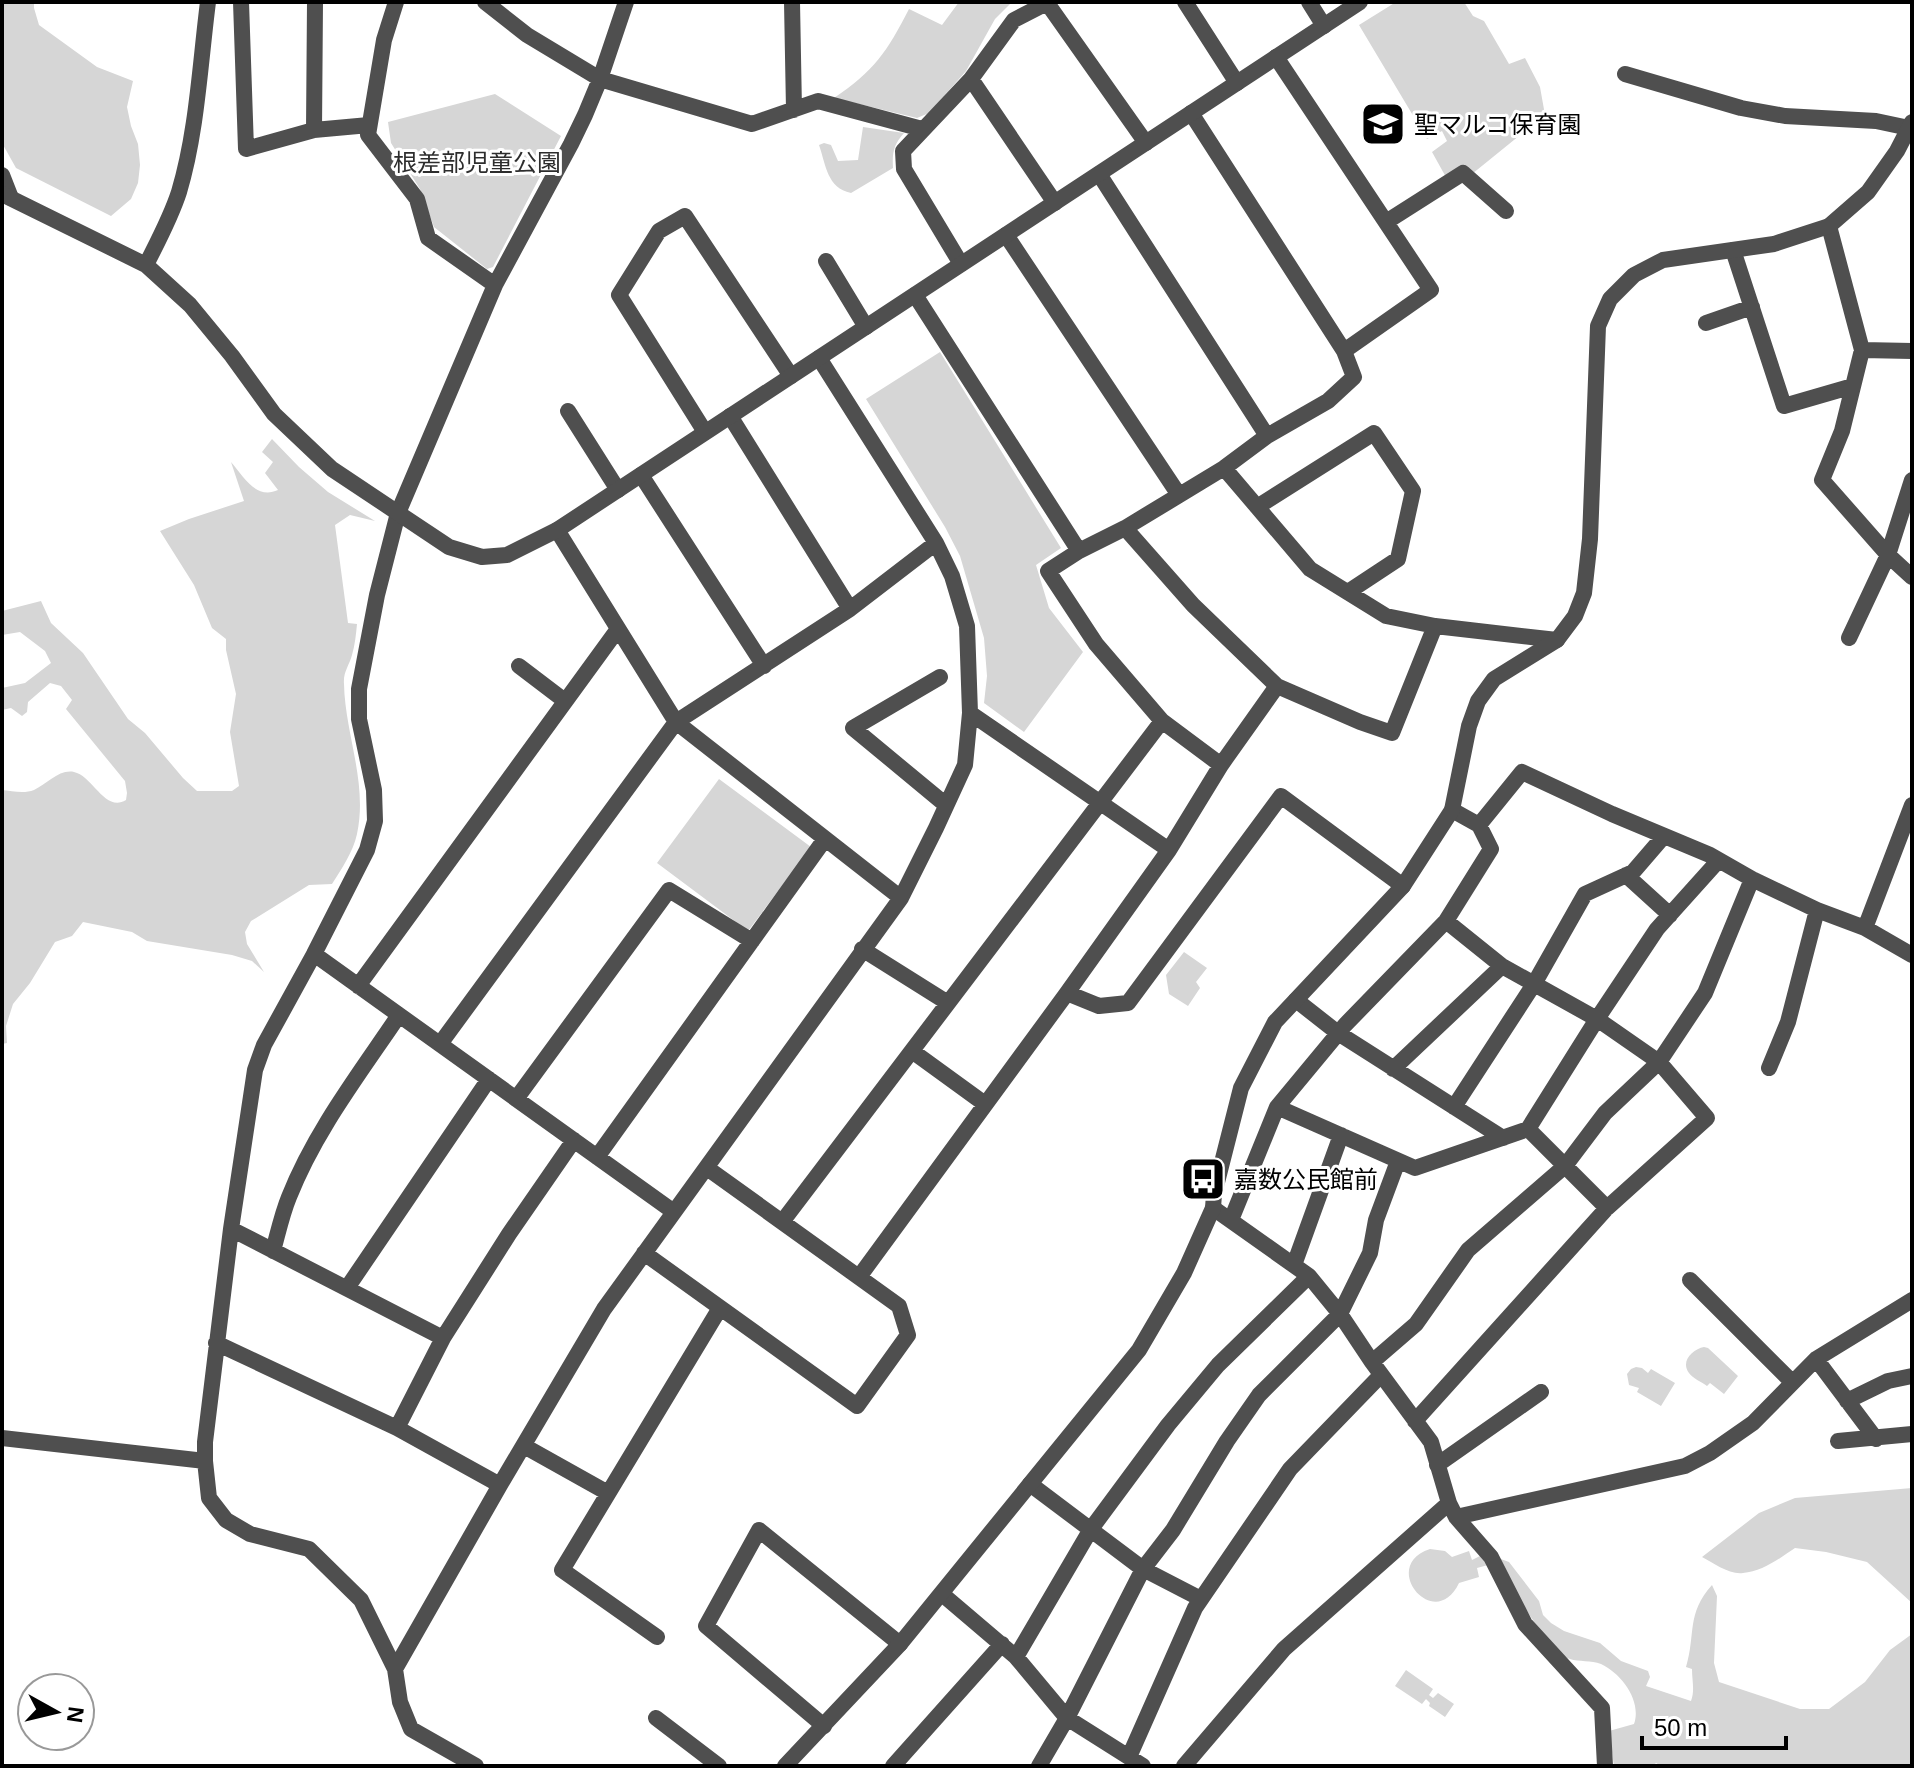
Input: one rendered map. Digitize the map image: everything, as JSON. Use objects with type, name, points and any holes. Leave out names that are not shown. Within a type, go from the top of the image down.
[{"type":"street","points":[[146,265],[178,193],[187,156],[208,2]]},
{"type":"street","points":[[241,2],[246,149],[314,130],[369,125]]},
{"type":"street","points":[[314,130],[315,2]]},
{"type":"street","points":[[396,2],[384,40],[368,135],[417,199],[428,238],[495,285]]},
{"type":"street","points":[[485,2],[527,35],[600,79],[752,124],[818,101],[922,129]]},
{"type":"street","points":[[476,1766],[411,1729],[400,1702],[395,1669],[361,1600],[309,1549],[250,1534],[226,1520],[209,1498],[205,1442],[231,1229],[255,1070],[264,1045],[367,850],[375,821],[374,790],[359,719],[359,689],[377,595],[398,513],[495,285],[571,144],[600,79],[626,2]]},
{"type":"street","points":[[792,2],[794,110]]},
{"type":"street","points":[[961,264],[904,169],[903,151],[971,79],[1014,20],[1048,2],[1146,143]]},
{"type":"street","points":[[1185,2],[1237,83]]},
{"type":"street","points":[[1309,2],[1324,26]]},
{"type":"street","points":[[2,175],[7,196],[146,265],[190,305],[274,414],[332,469],[449,547],[482,557],[507,555],[557,530],[1360,2]]},
{"type":"street","points":[[1276,57],[1431,290],[1344,351]]},
{"type":"street","points":[[786,1766],[900,1644],[1139,1350],[1184,1273],[1213,1208],[1241,1088],[1275,1022],[1403,886],[1452,810],[1469,726],[1478,701],[1494,679],[1557,640],[1575,616],[1584,593],[1590,539],[1598,326],[1610,299],[1634,275],[1663,260],[1774,244],[1829,226],[1868,192],[1897,151],[1910,125],[1785,116],[1741,108],[1625,74]]},
{"type":"street","points":[[971,79],[1055,203]]},
{"type":"street","points":[[1191,113],[1344,351],[1354,377],[1328,401],[1267,436],[1224,468],[1048,571],[1096,644],[1162,721],[1221,765]]},
{"type":"street","points":[[1386,222],[1463,173],[1506,211]]},
{"type":"street","points":[[1099,174],[1267,436]]},
{"type":"street","points":[[705,432],[619,295],[659,231],[685,216],[791,376]]},
{"type":"street","points":[[1829,226],[1862,350],[1842,431],[1822,480],[1888,555],[1912,577]]},
{"type":"street","points":[[1006,235],[1179,495]]},
{"type":"street","points":[[1733,250],[1784,406],[1853,386]]},
{"type":"street","points":[[826,261],[866,327]]},
{"type":"street","points":[[915,295],[1079,551]]},
{"type":"street","points":[[1706,323],[1752,307]]},
{"type":"street","points":[[1862,350],[1912,351]]},
{"type":"street","points":[[395,1669],[604,1309],[901,898],[965,765],[970,713],[967,626],[952,576],[936,543],[819,358]]},
{"type":"street","points":[[568,411],[618,490]]},
{"type":"street","points":[[730,416],[850,609]]},
{"type":"street","points":[[1257,507],[1374,433],[1413,491],[1398,559],[1348,592]]},
{"type":"street","points":[[1224,468],[1310,569],[1386,616],[1435,626],[1557,640]]},
{"type":"street","points":[[641,475],[764,666]]},
{"type":"street","points":[[1849,638],[1888,555],[1912,480]]},
{"type":"street","points":[[1125,528],[1193,605],[1277,686],[1392,733],[1435,626]]},
{"type":"street","points":[[557,530],[676,722],[901,898]]},
{"type":"street","points":[[440,1044],[676,722],[850,609],[936,543]]},
{"type":"street","points":[[358,986],[618,629]]},
{"type":"street","points":[[519,666],[565,701]]},
{"type":"street","points":[[940,677],[853,728],[946,805]]},
{"type":"street","points":[[859,1277],[1169,850],[1221,765],[1277,686]]},
{"type":"street","points":[[970,713],[1169,850]]},
{"type":"street","points":[[782,1222],[1162,721]]},
{"type":"street","points":[[1479,825],[1522,772],[1719,860],[1817,910],[1865,928],[1912,955]]},
{"type":"street","points":[[1067,993],[1099,1006],[1128,1003],[1281,796],[1403,886]]},
{"type":"street","points":[[1865,928],[1912,805]]},
{"type":"street","points":[[1231,1220],[1277,1107],[1338,1033],[1446,921],[1491,849],[1479,825],[1452,810]]},
{"type":"street","points":[[1454,1107],[1534,984],[1585,894],[1633,872],[1664,836]]},
{"type":"street","points":[[597,1157],[825,839]]},
{"type":"street","points":[[1277,1107],[1415,1168],[1528,1129],[1657,929],[1719,860]]},
{"type":"street","points":[[1626,875],[1670,915]]},
{"type":"street","points":[[942,1594],[1016,1657],[1067,1718],[1136,1762],[1195,1608],[1290,1469],[1416,1324],[1468,1250],[1565,1166],[1605,1113],[1659,1062],[1705,993],[1752,879]]},
{"type":"street","points":[[516,1099],[669,890],[752,941]]},
{"type":"street","points":[[1769,1068],[1788,1022],[1817,910]]},
{"type":"street","points":[[1415,1421],[1607,1208],[1707,1118],[1659,1062],[1597,1019],[1502,966],[1446,921]]},
{"type":"street","points":[[862,949],[948,1003]]},
{"type":"street","points":[[314,954],[674,1212]]},
{"type":"street","points":[[1393,1069],[1502,966]]},
{"type":"street","points":[[1296,1000],[1338,1033],[1503,1138]]},
{"type":"street","points":[[273,1251],[289,1198],[310,1150],[399,1015]]},
{"type":"street","points":[[912,1051],[985,1104]]},
{"type":"street","points":[[347,1288],[489,1079]]},
{"type":"street","points":[[1528,1129],[1607,1208]]},
{"type":"street","points":[[1294,1265],[1341,1135]]},
{"type":"street","points":[[397,1428],[443,1338],[574,1140]]},
{"type":"street","points":[[1039,1766],[1143,1569],[1173,1530],[1227,1441],[1259,1395],[1340,1314],[1370,1253],[1376,1220],[1398,1161]]},
{"type":"street","points":[[644,1253],[857,1406],[908,1335],[899,1306],[707,1168]]},
{"type":"street","points":[[1213,1208],[1309,1276],[1340,1314],[1431,1442],[1453,1510],[1491,1557],[1525,1624],[1602,1708],[1605,1766]]},
{"type":"street","points":[[231,1229],[443,1338]]},
{"type":"street","points":[[1016,1657],[1091,1529],[1168,1425],[1218,1365],[1309,1276]]},
{"type":"street","points":[[1690,1280],[1792,1382]]},
{"type":"street","points":[[1184,1766],[1284,1649],[1453,1510],[1685,1466],[1753,1423],[1816,1359],[1912,1300]]},
{"type":"street","points":[[657,1637],[562,1570],[720,1308]]},
{"type":"street","points":[[216,1343],[397,1428],[500,1485]]},
{"type":"street","points":[[1816,1359],[1876,1439]]},
{"type":"street","points":[[1847,1401],[1888,1381],[1912,1376]]},
{"type":"street","points":[[1437,1465],[1541,1392]]},
{"type":"street","points":[[1838,1441],[1912,1434]]},
{"type":"street","points":[[2,1438],[205,1461]]},
{"type":"street","points":[[524,1446],[608,1493]]},
{"type":"street","points":[[1030,1484],[1143,1569],[1201,1599]]},
{"type":"street","points":[[824,1726],[706,1626],[759,1530],[900,1644]]},
{"type":"street","points":[[893,1766],[1002,1644]]},
{"type":"street","points":[[656,1718],[719,1766]]},
{"type":"green space","points":[[2,2],[34,2],[39,25],[97,67],[133,81],[127,107],[138,144],[138,183],[131,199],[111,216],[16,168],[2,143]]},
{"type":"green space","points":[[959,2],[1012,2],[995,19],[966,71],[929,113],[917,118],[834,98],[860,79],[878,60],[909,9],[942,25]]},
{"type":"green space","points":[[1396,2],[1464,2],[1473,16],[1484,21],[1509,64],[1525,58],[1540,87],[1545,115],[1472,174],[1447,179],[1432,152],[1447,141],[1442,131],[1427,139],[1359,25]]},
{"type":"green space","name":"根差部児童公園","points":[[495,94],[561,136],[493,267],[487,269],[434,227],[420,189],[391,143],[388,122]]},
{"type":"green space","points":[[863,127],[904,133],[894,149],[893,168],[851,193],[832,181],[819,145],[831,145],[838,161],[858,160]]},
{"type":"green space","points":[[940,352],[1061,548],[1036,565],[1049,608],[1083,652],[1024,732],[984,703],[987,676],[984,638],[960,556],[866,399]]},
{"type":"green space","points":[[272,439],[328,492],[375,521],[350,515],[335,525],[348,623],[357,624],[344,680],[360,796],[360,815],[353,847],[332,884],[309,885],[251,921],[245,932],[247,944],[264,972],[252,961],[232,955],[147,941],[132,932],[83,922],[72,936],[55,942],[13,1004],[6,1026],[7,1043],[2,1044],[2,790],[30,791],[58,775],[74,772],[112,802],[126,800],[127,793],[125,781],[66,709],[72,700],[61,686],[50,683],[28,702],[27,712],[22,716],[11,708],[2,710],[2,688],[25,683],[51,663],[45,651],[20,632],[2,635],[2,611],[41,601],[51,623],[83,653],[128,719],[145,733],[183,778],[197,791],[232,791],[239,786],[230,732],[236,694],[226,639],[212,628],[194,585],[160,531],[244,501],[231,462],[257,489],[263,492],[278,490],[265,473],[273,462],[262,452]]},
{"type":"green space","points":[[719,779],[811,847],[748,931],[657,863]]},
{"type":"green space","points":[[1184,952],[1207,968],[1196,982],[1200,988],[1188,1006],[1169,994],[1166,975]]},
{"type":"green space","points":[[1704,1347],[1738,1376],[1724,1394],[1710,1383],[1707,1386],[1690,1375],[1687,1369],[1689,1356]]},
{"type":"green space","points":[[1636,1367],[1648,1373],[1651,1369],[1675,1383],[1661,1406],[1637,1392],[1639,1388],[1629,1385],[1627,1374]]},
{"type":"green space","points":[[1912,1488],[1912,1603],[1867,1562],[1826,1552],[1795,1548],[1764,1567],[1743,1573],[1727,1570],[1702,1557],[1759,1513],[1795,1498]]},
{"type":"green space","points":[[1430,1549],[1445,1551],[1452,1557],[1469,1551],[1472,1560],[1482,1555],[1488,1565],[1477,1568],[1479,1577],[1459,1583],[1449,1597],[1437,1602],[1426,1599],[1416,1592],[1410,1581],[1409,1569],[1415,1557]]},
{"type":"green space","points":[[1498,1558],[1509,1562],[1539,1601],[1543,1615],[1551,1623],[1564,1631],[1600,1643],[1621,1661],[1648,1671],[1650,1677],[1646,1686],[1691,1701],[1692,1669],[1686,1667],[1693,1624],[1698,1605],[1712,1585],[1717,1596],[1714,1663],[1719,1682],[1800,1709],[1829,1709],[1865,1682],[1890,1650],[1912,1634],[1912,1766],[1661,1766],[1656,1763],[1653,1766],[1614,1766],[1609,1731],[1634,1724],[1636,1715],[1628,1689],[1616,1674],[1601,1664],[1570,1659],[1557,1650],[1528,1613]]},
{"type":"green space","points":[[1406,1670],[1433,1689],[1429,1695],[1433,1698],[1438,1693],[1454,1704],[1445,1717],[1429,1706],[1426,1699],[1422,1704],[1395,1686]]},
{"type":"place","name":"聖マルコ保育園","points":[[1383,124]]},
{"type":"place","name":"嘉数公民館前","points":[[1203,1179]]}]
